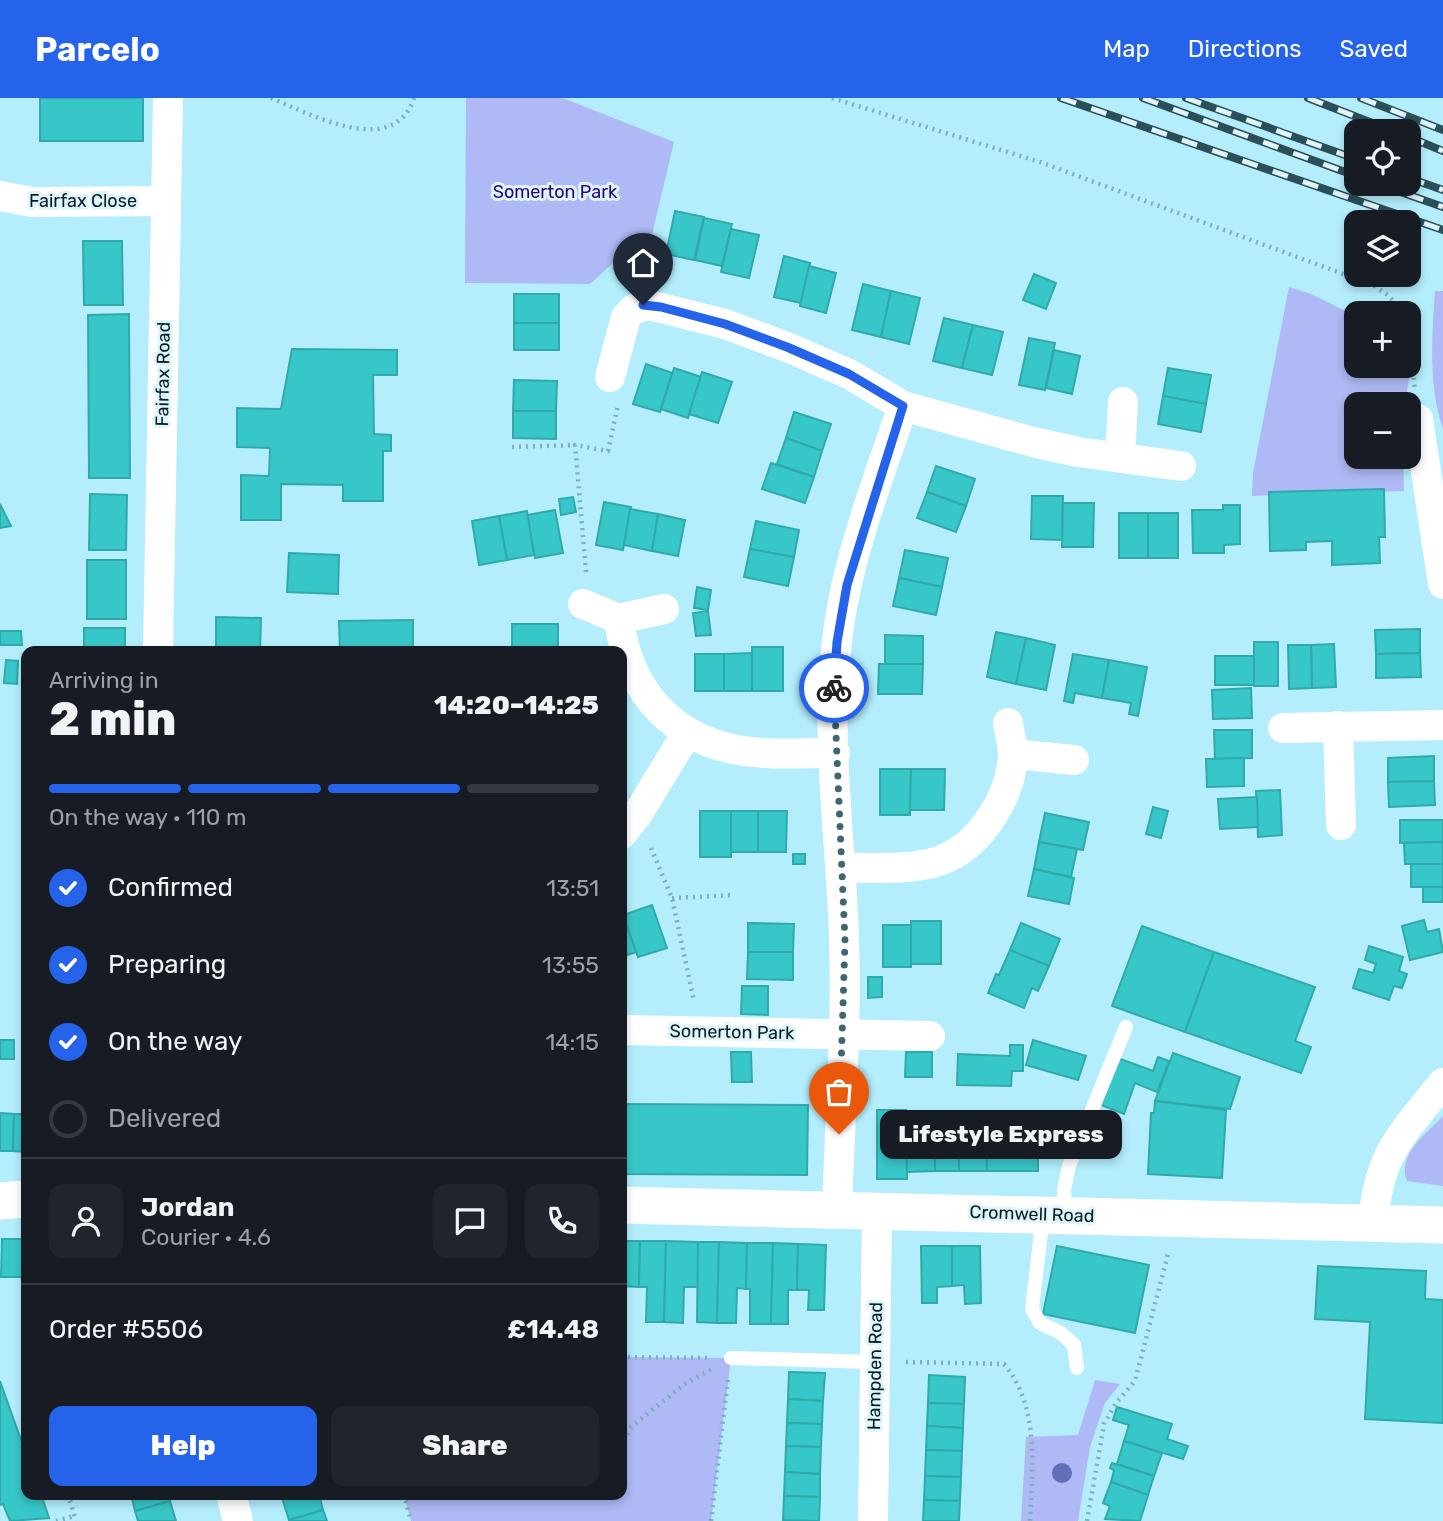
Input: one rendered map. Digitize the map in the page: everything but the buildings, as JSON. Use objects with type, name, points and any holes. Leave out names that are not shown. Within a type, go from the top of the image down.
[{"type":"street","name":"Fairfax Road","points":[[158,646],[168,98]]},
{"type":"street","name":"Fairfax Close","points":[[0,196],[32,202],[166,201]]},
{"type":"street","points":[[610,377],[626,317],[634,309],[649,305],[725,324],[787,347],[849,374],[903,406],[1033,442],[1181,466]]},
{"type":"street","points":[[1120,457],[1124,402]]},
{"type":"street","points":[[837,1209],[845,941],[834,688],[841,613],[857,546],[903,406]]},
{"type":"street","points":[[1421,439],[1443,584]]},
{"type":"street","points":[[586,605],[619,618],[664,608]]},
{"type":"street","points":[[619,618],[624,646]]},
{"type":"street","points":[[627,658],[643,689],[667,718],[687,733],[714,744],[746,751],[835,752]]},
{"type":"street","points":[[841,868],[924,864],[941,860],[956,852],[981,830],[994,812],[1006,785],[1013,754],[1008,723]]},
{"type":"street","points":[[1283,727],[1443,724]]},
{"type":"street","points":[[1338,726],[1341,825]]},
{"type":"street","points":[[629,825],[687,733]]},
{"type":"street","points":[[1013,754],[1074,760]]},
{"type":"street","name":"Somerton Park","points":[[627,1030],[930,1036]]},
{"type":"street","points":[[1373,1224],[1377,1185],[1389,1153],[1443,1083]]},
{"type":"street","points":[[0,1200],[21,1199]]},
{"type":"street","name":"Cromwell Road","points":[[627,1205],[1443,1225]]},
{"type":"street","name":"Hampden Road","points":[[873,1521],[877,1210]]},
{"type":"street","points":[[233,1500],[238,1521]]},
{"type":"lane","points":[[1077,1368],[1074,1345],[1062,1333],[1040,1323],[1032,1309],[1054,1214],[1069,1166],[1126,1027]]},
{"type":"lane","points":[[731,1358],[874,1362]]},
{"type":"path","points":[[271,98],[331,123],[360,129],[373,129],[399,120],[407,112],[414,98]]},
{"type":"path","points":[[832,98],[1040,162],[1373,285],[1393,301]]},
{"type":"path","points":[[512,447],[575,445],[608,451],[621,392],[610,377]]},
{"type":"path","points":[[575,445],[586,605]]},
{"type":"path","points":[[629,825],[672,898],[696,1008]]},
{"type":"path","points":[[672,898],[734,895]]},
{"type":"path","points":[[1087,1521],[1104,1424],[1116,1403],[1135,1381],[1168,1254],[1171,1218]]},
{"type":"path","points":[[627,1357],[731,1358]]},
{"type":"path","points":[[627,1435],[631,1427],[686,1383],[731,1358]]},
{"type":"path","points":[[711,1521],[731,1358]]},
{"type":"path","points":[[874,1362],[1004,1364],[1016,1379],[1032,1437],[1030,1521]]},
{"type":"path","points":[[56,1521],[75,1518],[70,1500]]},
{"type":"path","points":[[406,1500],[411,1521]]},
{"type":"green space","name":"Somerton Park","points":[[466,98],[563,98],[674,142],[642,276],[623,254],[590,284],[465,283]]},
{"type":"green space","points":[[1289,287],[1344,310],[1344,378],[1409,378],[1407,392],[1344,392],[1344,469],[1403,469],[1404,491],[1252,496],[1253,473]]},
{"type":"green space","points":[[1435,291],[1443,291],[1443,428],[1433,378]]},
{"type":"green space","points":[[1443,1116],[1443,1186],[1407,1181],[1405,1171],[1410,1153]]},
{"type":"green space","points":[[627,1357],[731,1358],[711,1521],[411,1521],[405,1500],[627,1500]]},
{"type":"green space","points":[[1095,1380],[1120,1384],[1105,1403],[1090,1447],[1078,1521],[1021,1521],[1026,1437],[1078,1435]]},
{"type":"railway","points":[[1061,98],[1443,230]]},
{"type":"railway","points":[[1143,98],[1344,172]]},
{"type":"railway","points":[[1186,98],[1344,155]]},
{"type":"railway","points":[[1308,98],[1362,119]]},
{"type":"railway","points":[[1361,98],[1443,130]]},
{"type":"railway","points":[[1421,142],[1443,151]]},
{"type":"railway","points":[[1421,182],[1443,190]]},
{"type":"railway","points":[[1412,196],[1443,207]]},
{"type":"way so far","points":[[834,688],[845,941],[839,1134]]},
{"type":"place","name":"Lifestyle Express","points":[[839,1134]]},
{"type":"route","points":[[643,305],[661,307],[725,324],[787,347],[849,374],[903,406],[857,546],[847,585],[837,642],[834,688]]}]
